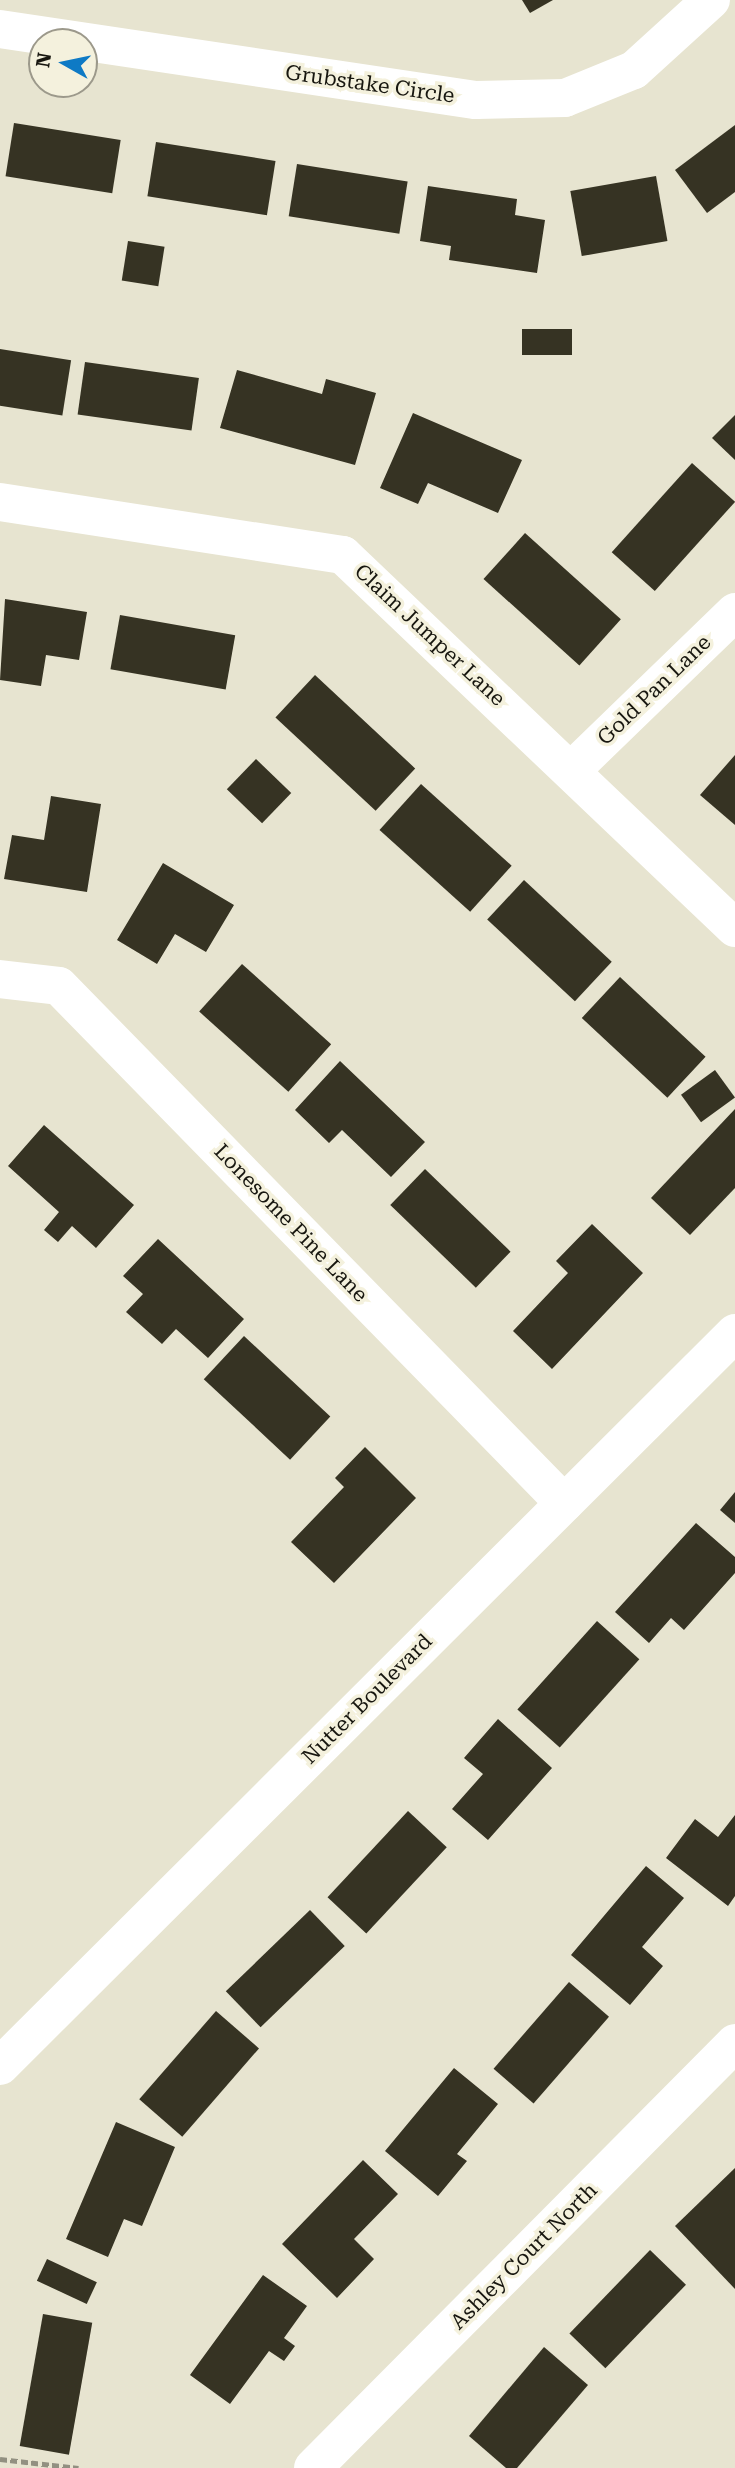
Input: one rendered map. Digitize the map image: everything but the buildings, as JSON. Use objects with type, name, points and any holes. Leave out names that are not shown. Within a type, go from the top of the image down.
[{"type":"street","name":"Grubstake Circle","points":[[0,29],[476,100],[565,98],[634,70],[711,0]]},
{"type":"street","name":"Claim Jumper Lane","points":[[0,502],[343,555],[574,768],[735,928]]},
{"type":"street","name":"Gold Pan Lane","points":[[574,768],[735,612]]},
{"type":"street","name":"Lonesome Pine Lane","points":[[0,979],[59,986],[564,1503]]},
{"type":"street","name":"Nutter Boulevard","points":[[0,2066],[735,1334]]},
{"type":"street","name":"Ashley Court North","points":[[313,2468],[735,2043]]},
{"type":"path","points":[[0,2459],[78,2468]]}]
